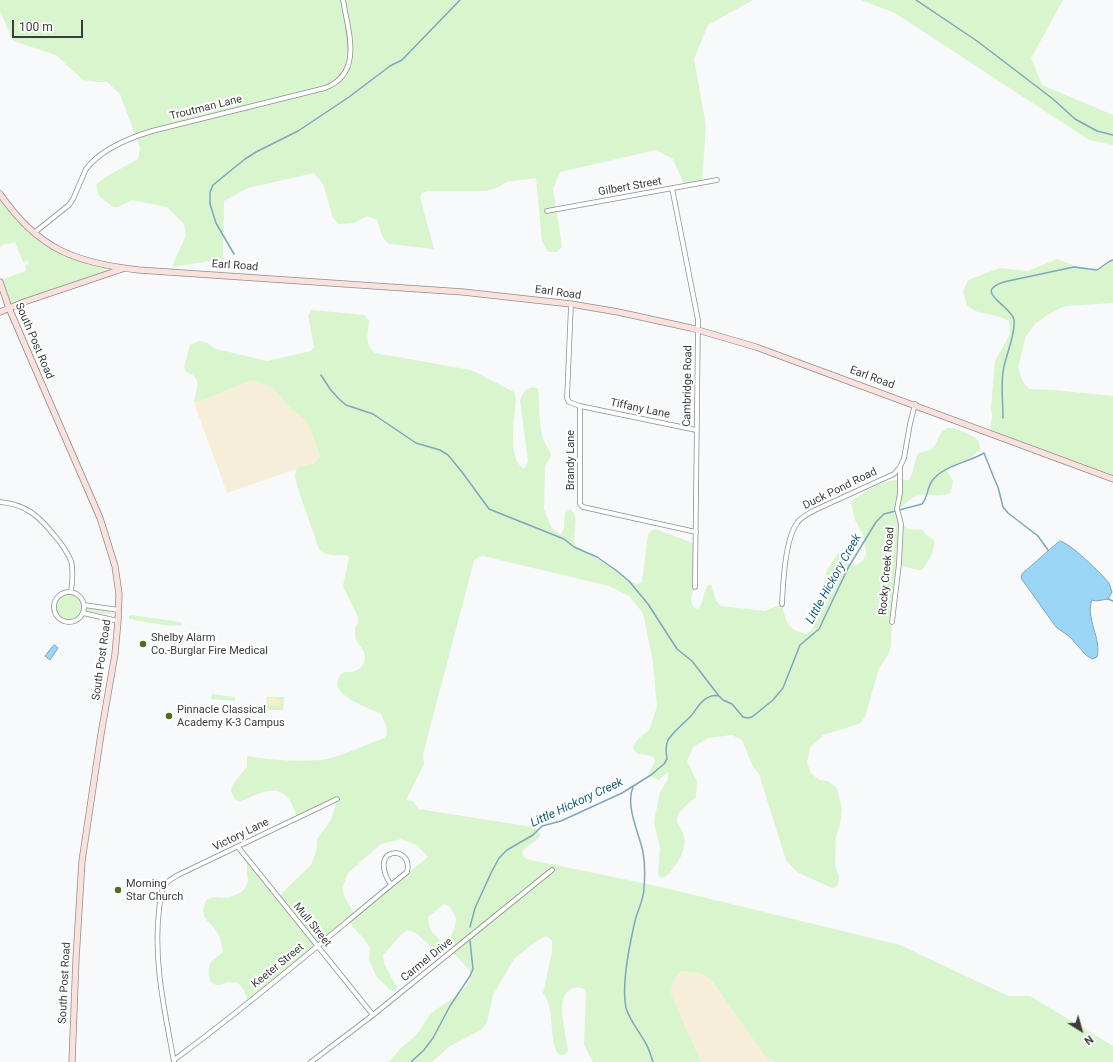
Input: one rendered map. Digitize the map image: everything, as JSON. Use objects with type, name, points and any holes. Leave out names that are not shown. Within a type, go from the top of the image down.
[{"type":"main road","name":"Earl Road","points":[[0,194],[13,213],[48,244],[71,256],[99,264],[125,268],[464,292],[571,304],[618,312],[698,331],[756,347],[915,404],[1113,479]]},
{"type":"main road","points":[[0,312],[125,268]]},
{"type":"main road","name":"South Post Road","points":[[0,282],[9,308],[104,530],[117,578],[119,610],[115,654],[82,861],[72,1062]]},
{"type":"street","name":"Troutman Lane","points":[[34,233],[69,204],[73,199],[89,165],[102,154],[124,141],[152,131],[325,88],[342,78],[349,66],[350,58],[348,24],[343,0]]},
{"type":"street","name":"Gilbert Street","points":[[547,211],[717,180]]},
{"type":"street","name":"Cambridge Road","points":[[672,188],[698,320],[695,587]]},
{"type":"street","points":[[571,304],[567,398],[569,402],[580,406]]},
{"type":"street","name":"Rocky Creek Road","points":[[892,622],[899,564],[901,524],[897,508],[900,493],[900,467],[904,458],[915,404]]},
{"type":"street","name":"Tiffany Lane","points":[[580,406],[696,430]]},
{"type":"street","name":"Brandy Lane","points":[[580,406],[580,504],[583,507],[696,532]]},
{"type":"street","name":"Duck Pond Road","points":[[782,604],[784,570],[789,545],[797,523],[803,517],[815,510],[894,474],[900,467]]},
{"type":"street","points":[[0,502],[17,505],[35,514],[63,545],[71,561],[73,571],[71,592]]},
{"type":"street","points":[[65,592],[71,592],[79,596],[84,604],[82,613],[76,620],[66,622],[57,617],[55,613],[54,608],[56,598],[65,592]]},
{"type":"street","points":[[84,604],[119,610]]},
{"type":"street","points":[[82,613],[118,621]]},
{"type":"street","name":"Victory Lane","points":[[174,1061],[158,970],[158,933],[161,895],[164,887],[170,879],[337,799]]},
{"type":"street","name":"Mull Street","points":[[238,847],[373,1015]]},
{"type":"street","name":"Keeter Street","points":[[174,1061],[317,946],[407,872],[409,865],[407,860],[401,854],[393,853],[387,856],[383,862],[383,869],[391,885]]},
{"type":"street","name":"Carmel Drive","points":[[311,1062],[373,1015],[552,870]]},
{"type":"shaded area","points":[[253,380],[273,388],[291,409],[308,423],[320,456],[314,463],[227,493],[194,403]]},
{"type":"shaded area","points":[[681,971],[703,974],[712,981],[767,1059],[774,1062],[701,1062],[671,993],[674,979]]},
{"type":"green space","points":[[0,0],[753,0],[708,25],[694,59],[706,126],[702,183],[685,186],[673,159],[656,150],[560,172],[553,189],[562,247],[557,252],[548,252],[542,241],[536,178],[506,182],[499,187],[486,191],[427,191],[422,193],[420,197],[434,249],[389,244],[383,238],[377,220],[367,216],[354,223],[339,224],[333,218],[323,184],[314,173],[248,188],[224,201],[223,259],[172,267],[186,235],[184,224],[167,207],[132,200],[118,207],[113,207],[99,196],[96,185],[104,178],[138,159],[140,148],[120,94],[107,82],[83,80],[56,55],[13,41],[0,11]]},
{"type":"green space","points":[[861,0],[1063,0],[1031,58],[1042,85],[1113,115],[1113,145],[1089,140],[895,13]]},
{"type":"green space","points":[[0,198],[33,235],[46,244],[73,258],[106,268],[107,271],[11,303],[2,282],[3,279],[26,271],[25,265],[29,264],[28,261],[23,262],[15,242],[2,245],[0,247]]},
{"type":"green space","points":[[1057,259],[1093,270],[1099,269],[1113,260],[1113,303],[1065,306],[1047,315],[1035,324],[1026,336],[1018,367],[1023,382],[1029,389],[1113,396],[1113,479],[990,433],[995,361],[1010,334],[1009,321],[1000,317],[975,311],[967,305],[963,292],[968,280],[1000,268],[1028,271]]},
{"type":"green space","points":[[312,310],[364,315],[369,321],[369,346],[375,353],[471,370],[514,392],[516,398],[513,446],[518,463],[523,468],[525,468],[528,461],[520,400],[529,388],[532,387],[538,389],[542,435],[551,456],[545,466],[544,509],[551,527],[559,534],[562,533],[564,528],[565,513],[570,509],[576,522],[574,537],[576,546],[617,571],[629,581],[638,584],[642,582],[648,534],[651,531],[655,529],[696,544],[695,587],[691,597],[693,607],[698,609],[706,588],[708,585],[711,585],[715,599],[721,606],[765,611],[782,604],[788,624],[795,630],[807,634],[813,629],[827,570],[838,553],[843,553],[849,564],[854,566],[863,561],[866,554],[863,534],[855,520],[851,502],[875,486],[893,480],[909,480],[919,453],[932,448],[947,428],[954,428],[976,438],[979,442],[980,450],[965,462],[946,470],[953,481],[951,492],[943,495],[924,495],[914,497],[897,511],[902,525],[907,529],[922,529],[926,535],[934,540],[933,551],[922,570],[899,565],[892,622],[891,646],[888,655],[879,668],[865,717],[859,724],[823,735],[810,748],[807,763],[811,773],[819,780],[828,781],[837,788],[842,810],[836,836],[835,865],[839,877],[836,887],[832,888],[797,872],[786,860],[759,774],[753,767],[742,740],[732,735],[708,738],[693,747],[687,761],[697,782],[696,797],[682,809],[677,818],[677,822],[683,833],[683,851],[673,868],[665,877],[660,878],[658,874],[660,848],[654,822],[660,792],[668,779],[668,772],[659,780],[648,775],[655,761],[654,757],[636,753],[633,747],[637,740],[649,730],[657,707],[653,662],[643,613],[629,596],[609,586],[483,556],[478,557],[474,561],[423,754],[424,764],[406,800],[413,801],[418,809],[533,827],[541,834],[522,852],[526,859],[657,886],[900,945],[1008,996],[1030,996],[1113,1046],[1113,1062],[774,1062],[767,1059],[712,981],[703,974],[681,971],[674,979],[671,993],[701,1062],[593,1062],[584,1045],[586,991],[581,988],[569,990],[563,999],[562,1007],[568,1051],[565,1054],[560,1055],[554,1044],[550,1008],[543,993],[552,952],[552,940],[546,936],[535,942],[514,959],[493,995],[487,1022],[481,1030],[450,1046],[432,1062],[389,1062],[402,1047],[417,1034],[431,1013],[462,992],[470,980],[470,971],[452,951],[451,936],[455,927],[456,918],[450,907],[444,904],[428,917],[433,933],[443,945],[443,951],[440,953],[437,952],[416,933],[407,930],[383,955],[384,963],[397,988],[396,991],[390,990],[376,976],[369,959],[370,948],[348,921],[428,857],[417,845],[401,839],[381,844],[348,873],[342,888],[345,898],[353,911],[351,916],[248,1002],[244,990],[238,983],[228,982],[216,985],[213,983],[209,978],[210,964],[223,951],[221,941],[216,930],[204,917],[206,900],[213,897],[227,898],[244,890],[248,882],[247,858],[278,897],[311,865],[317,849],[317,839],[331,820],[337,800],[297,818],[293,806],[288,798],[282,793],[268,791],[259,793],[240,802],[235,800],[231,790],[233,784],[247,767],[247,756],[265,759],[302,761],[328,759],[385,738],[387,732],[380,713],[353,701],[340,691],[337,686],[338,679],[341,674],[355,671],[361,667],[365,660],[365,654],[355,637],[355,628],[358,623],[358,617],[343,586],[349,557],[346,555],[328,554],[319,549],[297,486],[295,476],[297,468],[314,463],[320,456],[308,423],[291,409],[273,388],[253,380],[194,403],[197,382],[194,376],[187,372],[184,367],[190,345],[199,341],[207,343],[216,349],[267,361],[311,351],[314,347],[308,315]]},
{"type":"green space","points":[[69,594],[78,598],[82,607],[78,616],[69,620],[60,616],[56,607],[60,598]]},
{"type":"green space","points":[[87,607],[110,611],[111,613],[109,615],[87,611]]},
{"type":"green space","points":[[132,615],[180,622],[182,625],[165,625],[129,619],[129,616]]},
{"type":"green space","points":[[212,694],[235,697],[235,701],[211,699]]},
{"type":"green space","points":[[267,697],[284,697],[283,710],[266,710]]},
{"type":"sand","points":[[268,698],[275,698],[282,703],[278,706],[268,705]]},
{"type":"water","points":[[1060,541],[1071,547],[1093,566],[1109,583],[1112,592],[1108,599],[1096,601],[1092,600],[1090,607],[1098,650],[1097,657],[1092,659],[1086,655],[1070,637],[1056,627],[1021,578],[1022,574]]},
{"type":"water","points":[[55,645],[58,648],[50,660],[45,656]]},
{"type":"waterway","points":[[234,254],[216,223],[210,204],[210,192],[213,185],[245,159],[298,131],[349,97],[390,66],[402,60],[460,0]]},
{"type":"waterway","points":[[916,0],[977,41],[1053,99],[1075,119],[1097,131],[1113,135]]},
{"type":"waterway","name":"Little Hickory Creek","points":[[1003,418],[1003,372],[1012,339],[1014,320],[1012,314],[995,299],[992,294],[992,289],[997,285],[1008,281],[1074,267],[1097,270],[1113,260]]},
{"type":"waterway","name":"Little Hickory Creek","points":[[321,375],[330,389],[346,405],[373,414],[416,443],[440,450],[448,455],[489,509],[564,539],[574,547],[597,557],[617,571],[629,581],[648,604],[677,649],[692,661],[719,696],[723,700],[732,704],[743,717],[752,717],[773,700],[783,688],[800,645],[819,629],[848,568],[876,522],[884,514],[922,504],[932,481],[936,476],[949,468],[984,453],[998,487],[1003,507],[1008,513],[1038,536],[1048,550]]},
{"type":"waterway","points":[[1108,599],[1113,601]]},
{"type":"waterway","name":"Little Hickory Creek","points":[[470,927],[475,908],[491,873],[499,858],[507,850],[533,835],[542,826],[561,821],[622,793],[651,775],[664,764],[667,759],[666,745],[673,734],[704,700],[711,696],[719,696]]},
{"type":"waterway","points":[[633,787],[631,794],[632,811],[643,852],[645,879],[643,895],[636,917],[629,950],[625,975],[625,998],[628,1013],[646,1044],[653,1062]]},
{"type":"waterway","name":"Little Hickory Creek","points":[[411,1062],[424,1050],[433,1038],[450,1006],[470,976],[473,969],[470,941]]},
{"type":"place","name":"Shelby Alarm Co.-Burglar Fire Medical","points":[[143,644]]},
{"type":"place","name":"Pinnacle Classical Academy K-3 Campus","points":[[169,716]]},
{"type":"place","name":"Morning Star Church","points":[[118,890]]}]
